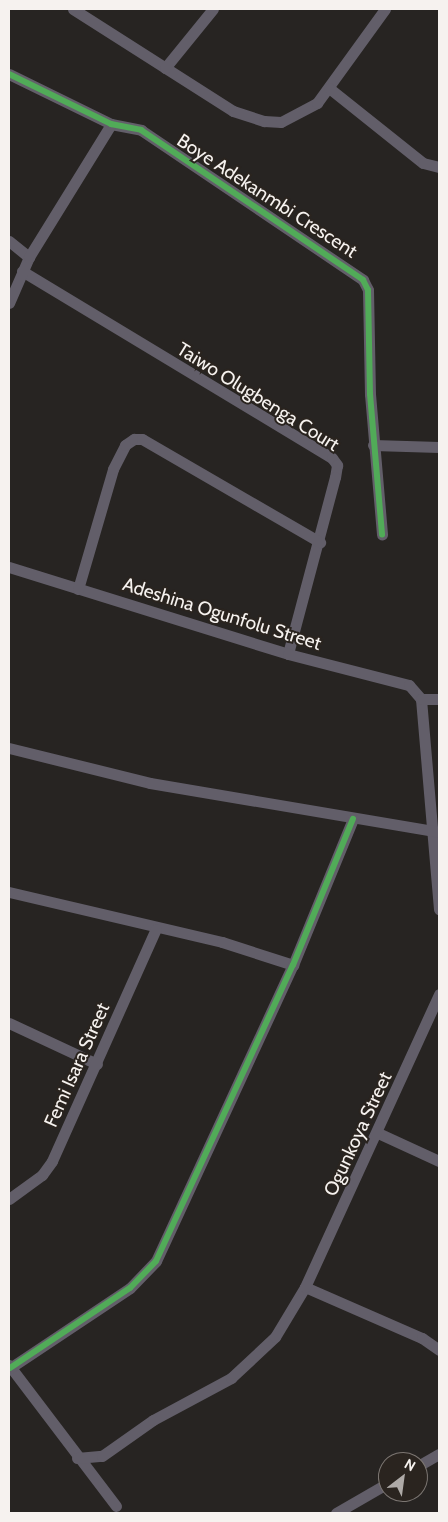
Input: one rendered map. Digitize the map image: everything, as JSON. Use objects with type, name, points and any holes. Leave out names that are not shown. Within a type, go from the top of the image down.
[{"type":"street","points":[[73,9],[233,110],[264,121],[289,119],[317,102],[385,9]]},
{"type":"street","points":[[165,68],[213,9]]},
{"type":"street","name":"Boye Adekanmbi Crescent","points":[[9,74],[111,124],[130,125],[141,130],[363,280],[368,290],[373,445],[382,534]]},
{"type":"street","points":[[328,88],[423,163],[439,167]]},
{"type":"street","points":[[9,303],[29,258],[111,124]]},
{"type":"street","points":[[9,241],[29,258]]},
{"type":"street","name":"Taiwo Olugbenga Court","points":[[22,271],[332,458],[337,465],[320,542],[288,654]]},
{"type":"street","points":[[78,589],[113,469],[125,444],[134,439],[142,439],[320,542]]},
{"type":"street","points":[[373,445],[439,447]]},
{"type":"street","name":"Adeshina Ogunfolu Street","points":[[9,567],[288,654],[409,685],[421,699]]},
{"type":"street","points":[[439,699],[421,699],[434,832],[439,909]]},
{"type":"street","points":[[9,748],[150,783],[434,832]]},
{"type":"street","points":[[116,1506],[77,1458],[10,1366],[130,1288],[156,1261],[293,965],[353,819]]},
{"type":"street","points":[[9,892],[156,929],[222,942],[293,965]]},
{"type":"street","name":"Femi Isara Street","points":[[9,1198],[42,1175],[52,1161],[156,929]]},
{"type":"street","name":"Ogunkoya Street","points":[[77,1458],[102,1456],[153,1420],[231,1378],[275,1338],[305,1287],[378,1133],[439,994]]},
{"type":"street","points":[[9,1023],[97,1064]]},
{"type":"street","points":[[9,1034],[25,1029]]},
{"type":"street","points":[[378,1133],[439,1161]]},
{"type":"street","points":[[305,1287],[422,1338],[439,1350]]},
{"type":"street","points":[[428,1460],[439,1454]]},
{"type":"street","points":[[336,1513],[378,1489]]},
{"type":"cycle path","points":[[9,74],[111,124],[141,130],[363,280],[368,290],[370,394],[382,534]]},
{"type":"cycle path","points":[[10,1368],[130,1288],[156,1261],[293,965],[353,819]]}]
